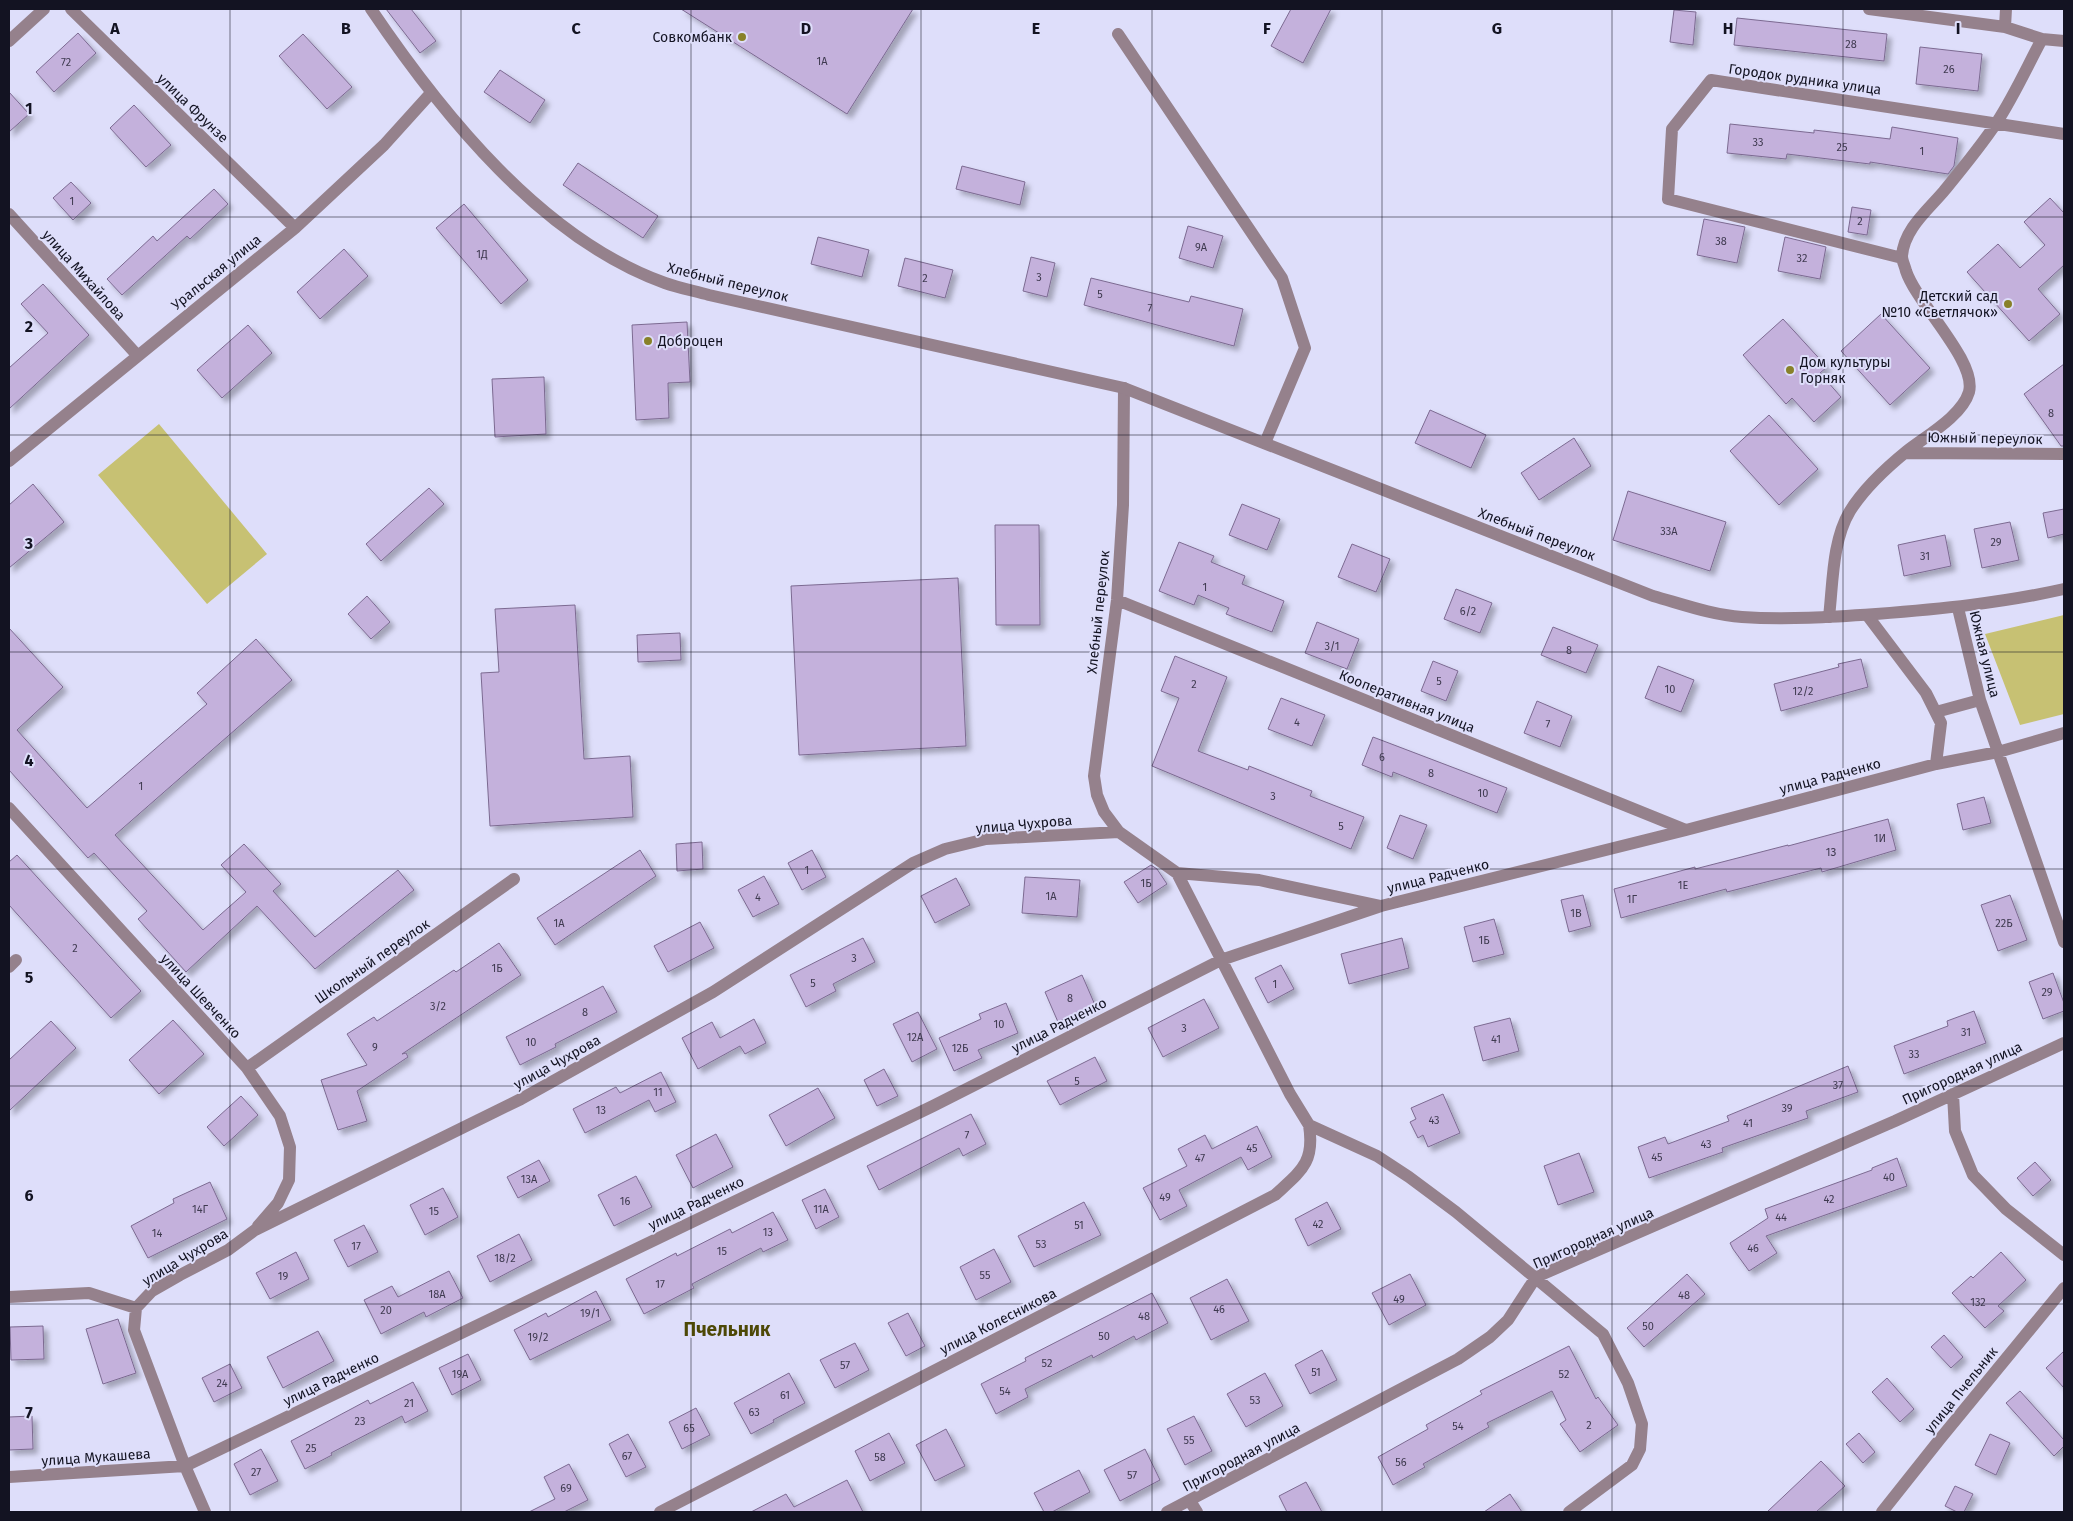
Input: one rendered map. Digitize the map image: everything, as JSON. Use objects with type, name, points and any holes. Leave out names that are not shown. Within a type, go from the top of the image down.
[{"type":"street","points":[[9,41],[44,9]]},
{"type":"street","name":"улица Фрунзе","points":[[71,9],[295,228]]},
{"type":"street","name":"Хлебный переулок","points":[[371,9],[430,93],[504,176],[551,218],[614,259],[665,283],[709,296],[1124,388],[1654,596],[1693,608],[1742,617],[1828,617],[1958,608]]},
{"type":"street","points":[[1869,9],[2006,27],[2042,39],[2064,41]]},
{"type":"street","points":[[2006,9],[2006,27]]},
{"type":"street","points":[[1118,34],[1282,278],[1305,348],[1265,443]]},
{"type":"street","points":[[1828,617],[1838,540],[1849,512],[1868,486],[1905,452],[1957,412],[1965,401],[1969,390],[1969,376],[1962,358],[1915,291],[1902,258],[1906,241],[1915,224],[1997,122],[2042,39]]},
{"type":"street","name":"Городок рудника улица","points":[[1902,258],[1668,198],[1672,130],[1711,80],[1997,122]]},
{"type":"street","name":"Уральская улица","points":[[9,462],[137,355],[295,228],[384,145],[430,93]]},
{"type":"street","points":[[1997,122],[2064,134]]},
{"type":"street","name":"улица Михайлова","points":[[9,214],[137,355]]},
{"type":"street","name":"Хлебный переулок","points":[[1124,388],[1123,505],[1117,600],[1094,776],[1097,795],[1104,812],[1119,832],[1176,873]]},
{"type":"street","name":"Южный переулок","points":[[1905,452],[2064,454]]},
{"type":"street","name":"Южная улица","points":[[2064,589],[1958,608],[1980,700],[2064,942]]},
{"type":"street","name":"Кооперативная улица","points":[[1117,600],[1686,830]]},
{"type":"street","points":[[1867,615],[1926,693],[1942,723],[1936,764]]},
{"type":"street","points":[[1936,712],[1980,700]]},
{"type":"street","points":[[1998,752],[2064,733]]},
{"type":"street","name":"улица Радченко","points":[[185,1466],[933,1106],[1221,960],[1381,906],[1686,830],[1936,764],[1998,752]]},
{"type":"street","name":"улица Шевченко","points":[[9,808],[247,1068],[280,1116],[290,1147],[289,1180],[278,1203],[255,1230]]},
{"type":"street","name":"улица Чухрова","points":[[136,1308],[152,1291],[228,1250],[255,1230],[539,1090],[713,992],[913,862],[945,849],[986,839],[1119,832]]},
{"type":"street","points":[[1176,873],[1259,880],[1381,906]]},
{"type":"street","points":[[1176,873],[1290,1094],[1309,1125],[1377,1156],[1409,1177],[1456,1212],[1603,1334],[1628,1383],[1642,1424],[1640,1449],[1632,1464],[1569,1512]]},
{"type":"street","name":"Школьный переулок","points":[[247,1068],[514,879]]},
{"type":"street","name":"Пригородная улица","points":[[1167,1512],[1458,1359],[1490,1337],[1508,1320],[1536,1277],[1953,1094],[2064,1043]]},
{"type":"street","points":[[1953,1094],[1955,1131],[1973,1175],[2006,1209],[2064,1255]]},
{"type":"street","name":"улица Колесникова","points":[[660,1512],[1275,1195],[1298,1173],[1309,1156],[1312,1143],[1309,1125]]},
{"type":"street","name":"улица Пчельник","points":[[1882,1512],[2064,1288]]},
{"type":"street","points":[[9,1297],[89,1293],[136,1308],[134,1330],[185,1466],[205,1512]]},
{"type":"street","name":"улица Мукашева","points":[[9,1478],[185,1466]]},
{"type":"street","points":[[1190,1500],[1197,1512]]},
{"type":"shaded area","points":[[159,424],[267,554],[207,604],[98,475]]},
{"type":"shaded area","points":[[2064,615],[2064,714],[2020,725],[1985,634]]},
{"type":"building","points":[[386,9],[411,9],[436,41],[420,53]]},
{"type":"building","points":[[681,9],[913,9],[847,114]]},
{"type":"building","points":[[1291,9],[1331,9],[1303,63],[1271,46]]},
{"type":"building","points":[[1674,10],[1696,12],[1693,45],[1670,42]]},
{"type":"building","points":[[1737,18],[1887,34],[1884,61],[1734,45]]},
{"type":"building","points":[[78,33],[96,53],[54,92],[36,72]]},
{"type":"building","points":[[303,34],[352,87],[327,109],[279,56]]},
{"type":"building","points":[[1920,47],[1982,54],[1978,91],[1916,84]]},
{"type":"building","points":[[500,70],[545,100],[530,123],[484,92]]},
{"type":"building","points":[[9,92],[29,114],[9,132]]},
{"type":"building","points":[[134,105],[171,145],[146,167],[110,128]]},
{"type":"building","points":[[1730,124],[1814,133],[1814,130],[1890,139],[1892,127],[1958,138],[1954,166],[1948,174],[1870,162],[1870,164],[1787,154],[1786,159],[1727,153]]},
{"type":"building","points":[[578,163],[658,216],[643,238],[563,185]]},
{"type":"building","points":[[962,166],[1025,182],[1020,205],[956,189]]},
{"type":"building","points":[[71,182],[91,203],[73,220],[53,198]]},
{"type":"building","points":[[214,189],[228,204],[190,239],[187,236],[122,295],[107,279],[153,236],[157,241]]},
{"type":"building","points":[[2050,198],[2064,213],[2064,265],[2038,289],[2060,314],[2029,341],[1967,272],[1998,244],[2020,268],[2045,245],[2024,222]]},
{"type":"building","points":[[464,204],[528,280],[501,304],[436,228]]},
{"type":"building","points":[[1852,207],[1871,210],[1867,235],[1848,232]]},
{"type":"building","points":[[1704,219],[1745,227],[1737,263],[1697,255]]},
{"type":"building","points":[[1188,226],[1223,236],[1213,268],[1179,258]]},
{"type":"building","points":[[818,237],[869,250],[862,277],[811,264]]},
{"type":"building","points":[[1785,237],[1826,247],[1820,279],[1778,271]]},
{"type":"building","points":[[344,249],[368,276],[320,319],[297,292]]},
{"type":"building","points":[[1031,257],[1055,263],[1047,297],[1023,291]]},
{"type":"building","points":[[905,258],[953,270],[945,298],[898,286]]},
{"type":"building","points":[[1091,278],[1189,302],[1191,296],[1243,309],[1234,346],[1084,305]]},
{"type":"building","points":[[43,284],[89,335],[9,409],[9,368],[48,333],[21,304]]},
{"type":"building","points":[[1881,314],[1930,368],[1890,405],[1841,351]]},
{"type":"building","name":"Дом культуры Горняк","points":[[1783,319],[1827,367],[1820,373],[1841,397],[1814,422],[1792,398],[1786,404],[1743,355]]},
{"type":"building","points":[[687,322],[690,382],[668,383],[669,418],[636,420],[632,325]]},
{"type":"building","points":[[248,325],[272,353],[222,398],[197,370]]},
{"type":"building","points":[[2064,364],[2064,446],[2061,446],[2024,394]]},
{"type":"building","points":[[544,377],[546,434],[495,437],[492,379]]},
{"type":"building","points":[[1430,410],[1486,435],[1471,468],[1415,443]]},
{"type":"building","points":[[1769,415],[1818,469],[1779,505],[1730,451]]},
{"type":"building","points":[[1574,438],[1591,466],[1539,500],[1521,473]]},
{"type":"building","points":[[33,484],[64,522],[9,568],[9,505]]},
{"type":"building","points":[[429,488],[444,504],[381,561],[366,544]]},
{"type":"building","points":[[1628,491],[1726,522],[1710,571],[1613,540]]},
{"type":"building","points":[[1242,504],[1280,519],[1267,550],[1229,535]]},
{"type":"building","points":[[2064,509],[2064,534],[2048,538],[2043,513]]},
{"type":"building","points":[[2010,522],[2019,560],[1982,568],[1974,529]]},
{"type":"building","points":[[995,525],[1039,525],[1040,625],[996,625]]},
{"type":"building","points":[[1945,535],[1951,566],[1904,576],[1898,545]]},
{"type":"building","points":[[1179,542],[1214,556],[1211,562],[1245,576],[1242,584],[1284,601],[1272,632],[1226,614],[1229,608],[1198,595],[1194,605],[1159,591]]},
{"type":"building","points":[[1352,544],[1390,559],[1376,592],[1338,577]]},
{"type":"building","points":[[958,578],[966,746],[799,755],[791,586]]},
{"type":"building","points":[[1456,589],[1492,603],[1480,633],[1444,619]]},
{"type":"building","points":[[367,596],[390,622],[371,639],[348,614]]},
{"type":"building","points":[[575,605],[584,759],[630,756],[633,817],[490,826],[481,673],[499,672],[495,609]]},
{"type":"building","points":[[1317,622],[1359,639],[1347,669],[1305,653]]},
{"type":"building","points":[[1553,627],[1598,645],[1586,673],[1541,655]]},
{"type":"building","points":[[9,628],[63,687],[17,730],[87,808],[207,704],[197,693],[256,639],[292,680],[115,835],[203,930],[246,892],[221,865],[244,844],[281,884],[273,891],[315,937],[398,870],[414,890],[315,969],[257,906],[186,972],[138,919],[147,911],[94,853],[88,858],[9,770]]},
{"type":"building","points":[[680,633],[681,660],[638,662],[637,635]]},
{"type":"building","points":[[1175,656],[1227,677],[1198,751],[1248,770],[1249,766],[1312,791],[1310,796],[1364,817],[1351,849],[1152,766],[1179,698],[1161,691]]},
{"type":"building","points":[[1861,659],[1868,687],[1781,711],[1774,684],[1839,667],[1838,664]]},
{"type":"building","points":[[1433,661],[1458,671],[1446,701],[1421,691]]},
{"type":"building","points":[[1658,666],[1694,680],[1681,712],[1645,698]]},
{"type":"building","points":[[1281,698],[1325,715],[1312,746],[1268,729]]},
{"type":"building","points":[[1537,701],[1572,716],[1560,747],[1524,733]]},
{"type":"building","points":[[1373,737],[1507,788],[1497,813],[1393,772],[1392,777],[1362,765]]},
{"type":"building","points":[[1984,797],[1991,823],[1963,830],[1957,804]]},
{"type":"building","points":[[1400,815],[1427,825],[1413,859],[1387,848]]},
{"type":"building","points":[[1888,819],[1896,850],[1822,872],[1821,868],[1727,892],[1726,889],[1621,918],[1614,889]]},
{"type":"building","points":[[702,842],[703,869],[677,871],[676,844]]},
{"type":"building","points":[[640,850],[656,876],[555,945],[537,918]]},
{"type":"building","points":[[812,850],[826,877],[802,890],[788,863]]},
{"type":"building","points":[[17,855],[141,991],[111,1018],[9,905],[9,862]]},
{"type":"building","points":[[1151,865],[1157,869],[1167,884],[1138,903],[1124,882]]},
{"type":"building","points":[[764,876],[779,904],[753,917],[738,890]]},
{"type":"building","points":[[1025,877],[1080,880],[1077,917],[1022,913]]},
{"type":"building","points":[[956,878],[970,905],[935,923],[921,896]]},
{"type":"building","points":[[1583,895],[1591,926],[1569,932],[1561,900]]},
{"type":"building","points":[[2010,895],[2027,940],[1998,951],[1981,905]]},
{"type":"building","points":[[1494,919],[1504,954],[1473,962],[1464,927]]},
{"type":"building","points":[[700,922],[714,948],[668,972],[654,946]]},
{"type":"building","points":[[863,938],[875,962],[833,984],[836,991],[806,1007],[790,975]]},
{"type":"building","points":[[1402,938],[1409,968],[1349,984],[1341,954]]},
{"type":"building","points":[[499,943],[521,975],[402,1054],[406,1053],[408,1057],[357,1091],[367,1121],[338,1130],[321,1080],[367,1065],[347,1034],[374,1017],[377,1021]]},
{"type":"building","points":[[1281,965],[1294,989],[1268,1003],[1255,978]]},
{"type":"building","points":[[2053,973],[2064,1003],[2064,1011],[2043,1019],[2029,982]]},
{"type":"building","points":[[1082,975],[1095,1005],[1058,1022],[1045,992]]},
{"type":"building","points":[[603,986],[617,1012],[555,1044],[556,1047],[520,1065],[506,1037]]},
{"type":"building","points":[[1204,999],[1219,1028],[1163,1057],[1148,1028]]},
{"type":"building","points":[[1006,1003],[1018,1033],[978,1050],[982,1058],[954,1071],[939,1038],[981,1019],[979,1014]]},
{"type":"building","points":[[1974,1011],[1986,1043],[1904,1074],[1894,1046],[1948,1026],[1947,1021]]},
{"type":"building","points":[[918,1012],[937,1049],[912,1062],[893,1024]]},
{"type":"building","points":[[1510,1018],[1519,1051],[1483,1061],[1474,1027]]},
{"type":"building","points":[[754,1019],[766,1043],[745,1054],[740,1046],[698,1069],[682,1038],[712,1022],[720,1038]]},
{"type":"building","points":[[173,1020],[204,1054],[159,1094],[129,1060]]},
{"type":"building","points":[[51,1021],[76,1048],[9,1111],[9,1060]]},
{"type":"building","points":[[1095,1057],[1107,1081],[1060,1105],[1047,1081]]},
{"type":"building","points":[[1848,1066],[1858,1092],[1806,1111],[1808,1118],[1722,1148],[1723,1152],[1649,1178],[1638,1147],[1665,1137],[1668,1144],[1729,1121],[1727,1116]]},
{"type":"building","points":[[884,1069],[898,1096],[877,1106],[864,1080]]},
{"type":"building","points":[[661,1072],[676,1102],[655,1112],[649,1100],[585,1133],[573,1109],[616,1087],[620,1093]]},
{"type":"building","points":[[818,1088],[835,1118],[786,1146],[769,1115]]},
{"type":"building","points":[[1443,1094],[1460,1133],[1428,1147],[1423,1135],[1418,1138],[1410,1122],[1416,1119],[1411,1108]]},
{"type":"building","points":[[241,1096],[258,1115],[224,1146],[207,1127]]},
{"type":"building","points":[[971,1114],[986,1144],[963,1156],[959,1148],[879,1190],[867,1166]]},
{"type":"building","points":[[1257,1126],[1272,1157],[1248,1170],[1241,1157],[1179,1190],[1187,1206],[1160,1220],[1143,1188],[1187,1166],[1178,1149],[1205,1135],[1212,1149]]},
{"type":"building","points":[[716,1134],[733,1167],[693,1188],[676,1155]]},
{"type":"building","points":[[1579,1153],[1594,1192],[1558,1205],[1544,1166]]},
{"type":"building","points":[[1897,1158],[1907,1186],[1766,1236],[1777,1253],[1749,1271],[1733,1249],[1730,1243],[1768,1218],[1765,1209],[1872,1170],[1872,1168]]},
{"type":"building","points":[[539,1160],[550,1181],[518,1198],[507,1177]]},
{"type":"building","points":[[2035,1162],[2051,1180],[2033,1196],[2017,1178]]},
{"type":"building","points":[[636,1176],[652,1207],[614,1226],[598,1195]]},
{"type":"building","points":[[210,1182],[227,1219],[148,1258],[131,1226],[174,1203],[173,1199]]},
{"type":"building","points":[[443,1188],[458,1217],[425,1235],[410,1205]]},
{"type":"building","points":[[825,1189],[839,1217],[816,1229],[802,1200]]},
{"type":"building","points":[[1084,1202],[1101,1235],[1034,1267],[1018,1236]]},
{"type":"building","points":[[1327,1202],[1341,1229],[1308,1246],[1295,1219]]},
{"type":"building","points":[[773,1212],[788,1240],[763,1252],[761,1248],[692,1284],[694,1288],[644,1314],[626,1279],[676,1253],[677,1256],[730,1229],[732,1233]]},
{"type":"building","points":[[364,1225],[378,1252],[348,1267],[334,1240]]},
{"type":"building","points":[[519,1234],[532,1260],[490,1282],[477,1256]]},
{"type":"building","points":[[994,1249],[1011,1282],[976,1300],[960,1267]]},
{"type":"building","points":[[296,1252],[309,1279],[270,1299],[256,1273]]},
{"type":"building","points":[[2001,1252],[2026,1280],[1998,1306],[2004,1311],[1985,1328],[1952,1293],[1971,1276],[1973,1278]]},
{"type":"building","points":[[449,1271],[463,1298],[426,1317],[424,1312],[381,1334],[364,1300],[392,1286],[398,1297]]},
{"type":"building","points":[[1410,1274],[1426,1305],[1389,1325],[1372,1293]]},
{"type":"building","points":[[1687,1274],[1705,1294],[1644,1347],[1627,1328]]},
{"type":"building","points":[[1227,1279],[1249,1321],[1211,1340],[1190,1298]]},
{"type":"building","points":[[596,1291],[611,1320],[530,1360],[514,1330],[546,1313],[548,1317]]},
{"type":"building","points":[[1152,1293],[1168,1323],[1136,1340],[1134,1336],[1093,1358],[1092,1355],[1025,1389],[1028,1397],[996,1414],[981,1384],[1026,1361],[1025,1358]]},
{"type":"building","points":[[908,1313],[925,1346],[906,1356],[888,1323]]},
{"type":"building","points":[[118,1319],[136,1373],[103,1384],[86,1329]]},
{"type":"building","points":[[43,1326],[44,1359],[11,1360],[10,1327]]},
{"type":"building","points":[[318,1331],[334,1361],[283,1388],[267,1357]]},
{"type":"building","points":[[1944,1335],[1963,1357],[1951,1368],[1931,1347]]},
{"type":"building","points":[[855,1343],[869,1370],[835,1388],[820,1360]]},
{"type":"building","points":[[1569,1346],[1596,1399],[1598,1397],[1618,1425],[1580,1452],[1560,1424],[1566,1420],[1552,1391],[1487,1423],[1489,1427],[1423,1464],[1425,1467],[1393,1485],[1378,1457],[1428,1429],[1426,1425],[1482,1394],[1480,1391]]},
{"type":"building","points":[[1322,1350],[1337,1380],[1310,1394],[1295,1365]]},
{"type":"building","points":[[2064,1351],[2064,1388],[2046,1368]]},
{"type":"building","points":[[468,1354],[481,1380],[452,1395],[439,1368]]},
{"type":"building","points":[[230,1364],[242,1388],[214,1402],[202,1378]]},
{"type":"building","points":[[789,1373],[805,1403],[751,1434],[734,1403]]},
{"type":"building","points":[[1265,1373],[1283,1406],[1246,1427],[1227,1394]]},
{"type":"building","points":[[1887,1378],[1914,1409],[1900,1422],[1872,1392]]},
{"type":"building","points":[[413,1382],[428,1411],[405,1423],[402,1416],[331,1453],[332,1455],[305,1469],[291,1441],[368,1400],[370,1404]]},
{"type":"building","points":[[2020,1391],[2064,1440],[2064,1446],[2054,1456],[2006,1403]]},
{"type":"building","points":[[696,1408],[710,1435],[682,1449],[669,1422]]},
{"type":"building","points":[[32,1416],[33,1449],[9,1450],[9,1417]]},
{"type":"building","points":[[1194,1416],[1212,1451],[1185,1465],[1167,1429]]},
{"type":"building","points":[[946,1429],[965,1466],[935,1481],[916,1445]]},
{"type":"building","points":[[889,1433],[905,1463],[870,1481],[855,1451]]},
{"type":"building","points":[[1859,1433],[1875,1452],[1863,1463],[1846,1444]]},
{"type":"building","points":[[628,1434],[646,1467],[626,1477],[609,1444]]},
{"type":"building","points":[[1990,1434],[2010,1443],[1996,1475],[1975,1465]]},
{"type":"building","points":[[261,1449],[278,1481],[250,1495],[234,1464]]},
{"type":"building","points":[[1145,1449],[1160,1480],[1120,1501],[1104,1470]]},
{"type":"building","points":[[1821,1461],[1845,1486],[1816,1512],[1767,1512]]},
{"type":"building","points":[[569,1464],[588,1500],[564,1512],[529,1512],[555,1499],[544,1477]]},
{"type":"building","points":[[1079,1470],[1090,1492],[1052,1512],[1044,1512],[1034,1493]]},
{"type":"building","points":[[847,1480],[863,1512],[751,1512],[786,1494],[794,1507]]},
{"type":"building","points":[[1306,1482],[1322,1512],[1287,1512],[1279,1496]]},
{"type":"building","points":[[1955,1486],[1973,1494],[1964,1512],[1957,1512],[1945,1506]]},
{"type":"building","points":[[1510,1494],[1522,1512],[1484,1512]]},
{"type":"place","name":"Совкомбанк","points":[[742,37]]},
{"type":"place","name":"Детский сад №10 «Светлячок»","points":[[2008,304]]},
{"type":"place","name":"Доброцен","points":[[648,341]]},
{"type":"place","name":"Дом культуры Горняк","points":[[1790,370]]},
{"type":"district","name":"Пчельник","points":[[727,1329]]}]
